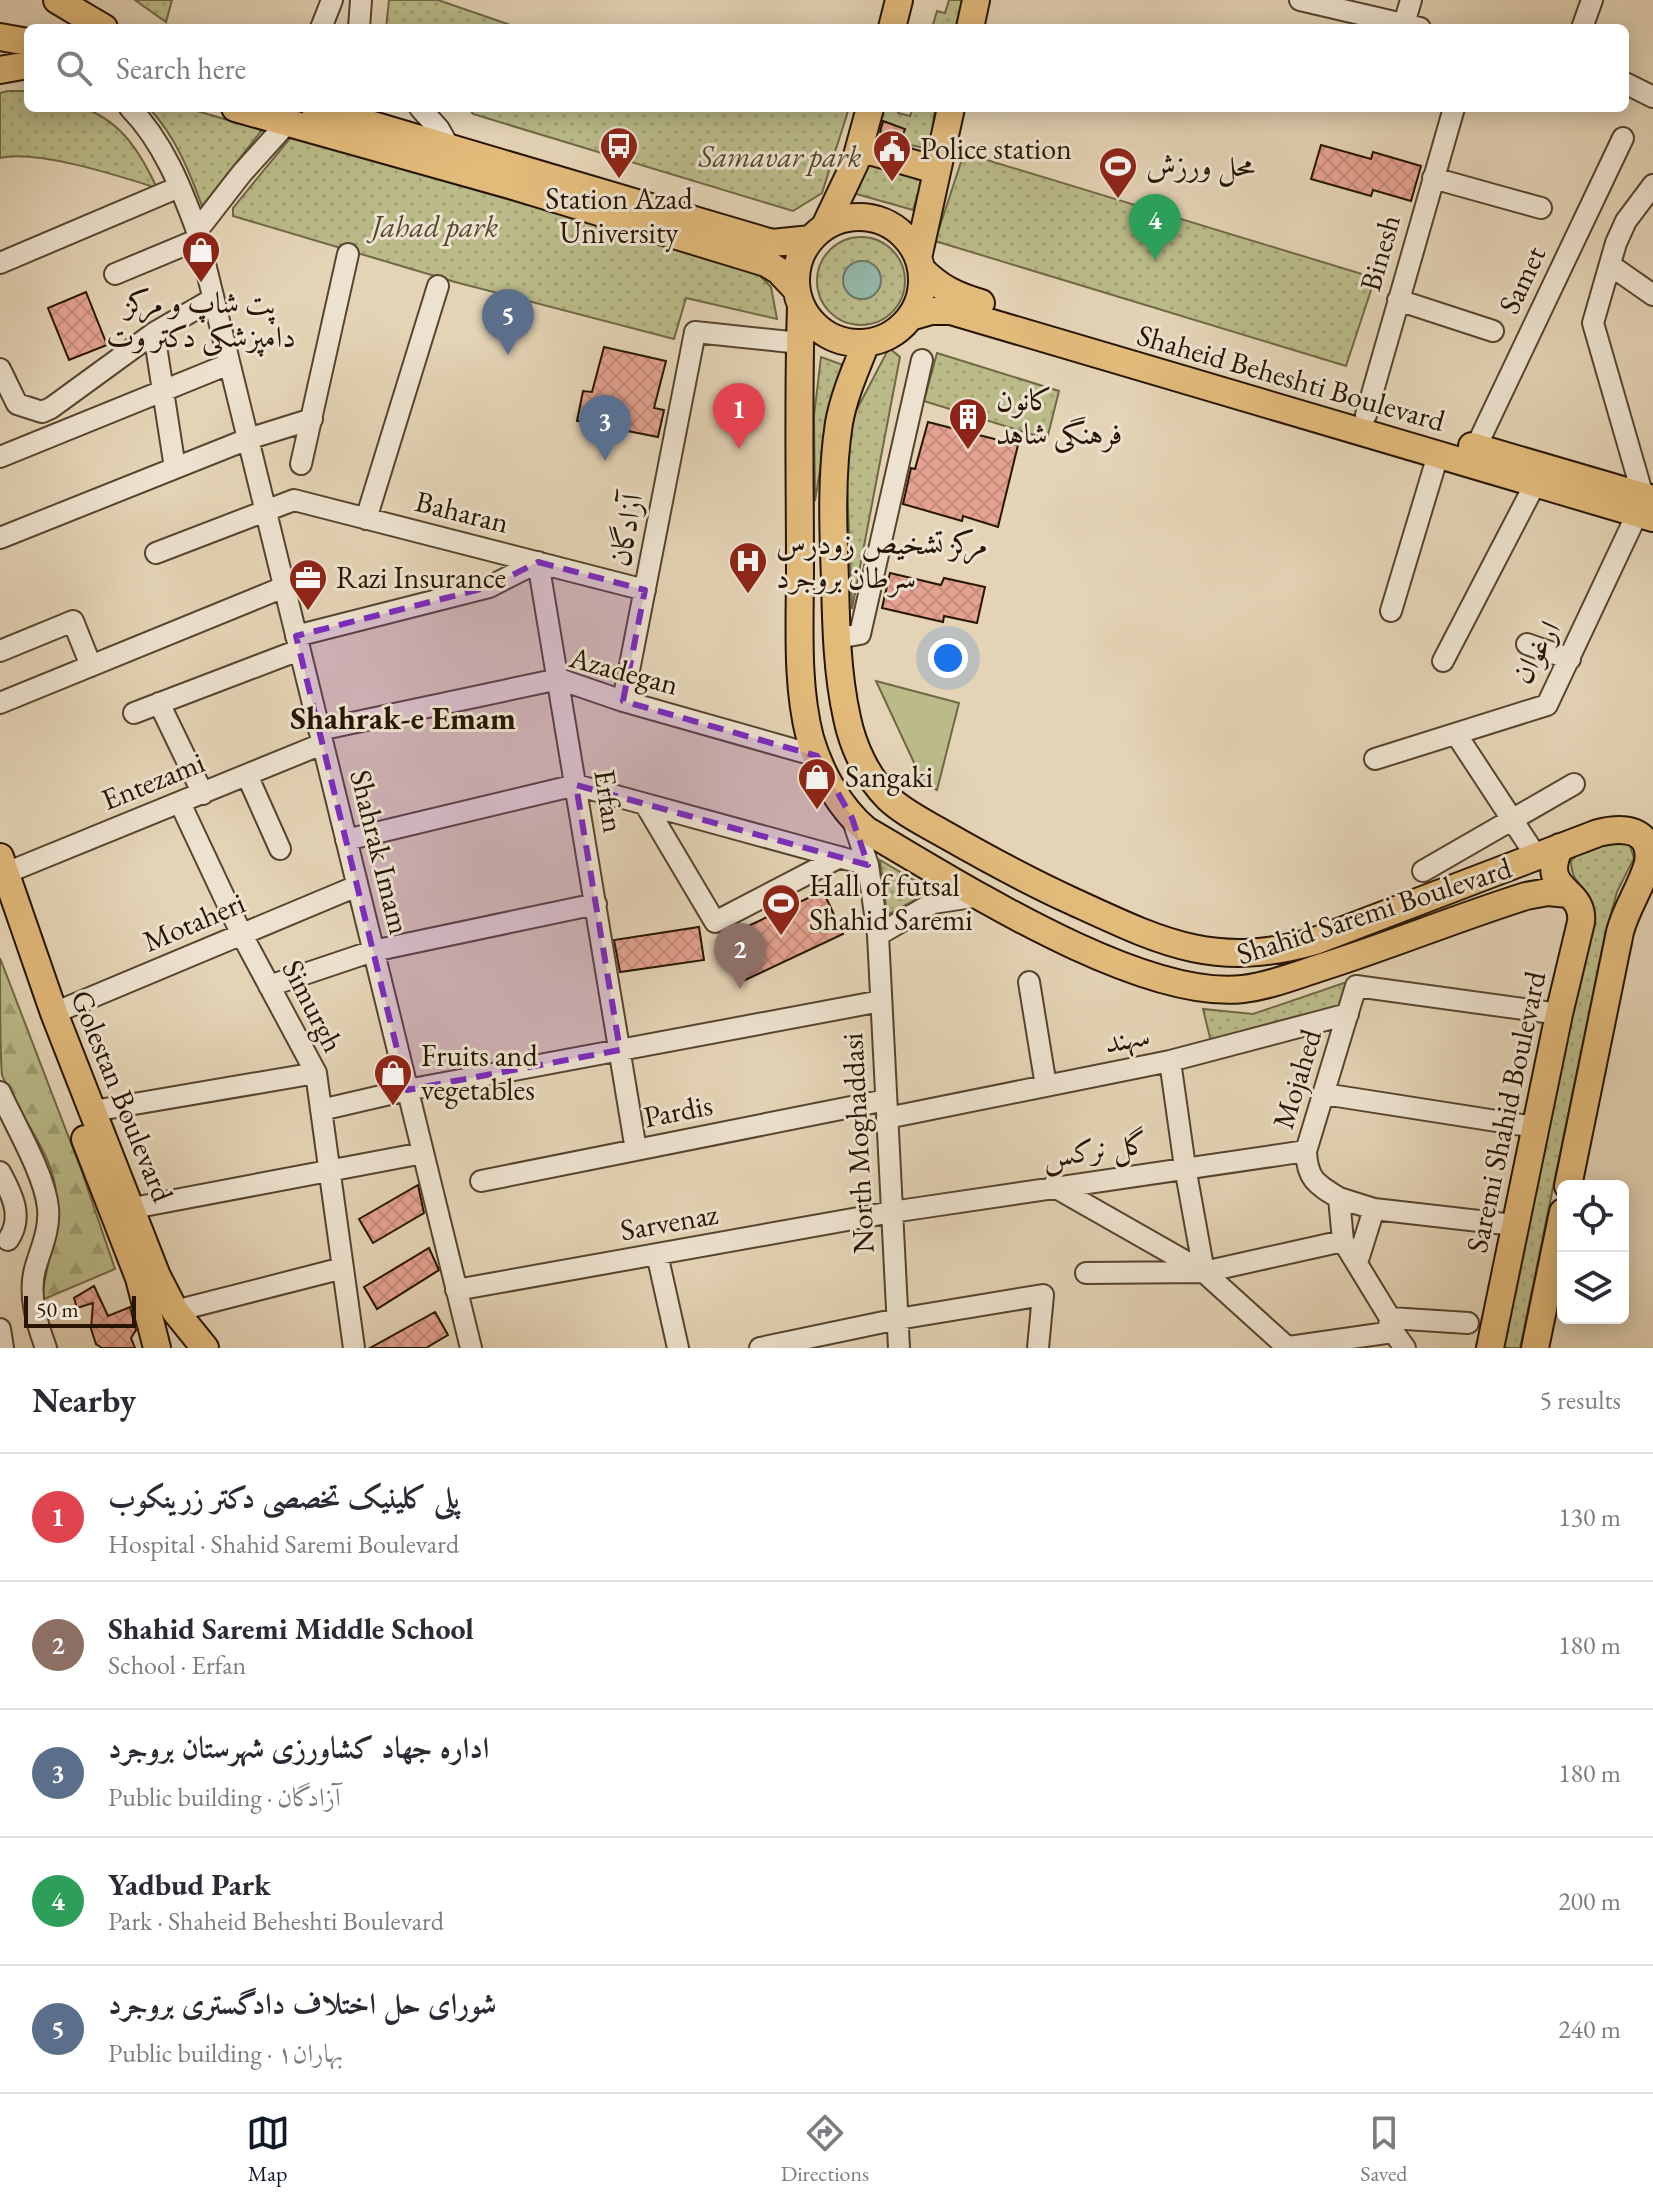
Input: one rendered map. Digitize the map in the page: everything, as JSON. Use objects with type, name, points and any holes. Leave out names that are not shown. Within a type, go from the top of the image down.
[{"type":"main road","points":[[57,0],[65,17],[62,24]]},
{"type":"main road","points":[[57,0],[97,24]]},
{"type":"main road","points":[[893,24],[899,0]]},
{"type":"main road","points":[[971,24],[976,0]]},
{"type":"main road","points":[[0,37],[24,41]]},
{"type":"main road","points":[[0,70],[24,66]]},
{"type":"main road","points":[[250,112],[510,185],[766,263],[779,271],[812,323],[828,335],[846,342],[866,343],[898,330],[918,302],[922,286],[920,264],[936,170],[950,112]]},
{"type":"main road","points":[[329,112],[772,243],[818,232],[856,216],[887,223],[900,232],[920,264]]},
{"type":"main road","points":[[798,297],[799,258],[818,232],[855,163],[869,112]]},
{"type":"main road","points":[[859,148],[936,170]]},
{"type":"main road","name":"Shaheid Beheshti Boulevard","points":[[920,264],[938,285],[954,295],[1476,447],[1646,507]]},
{"type":"main road","name":"Shahid Saremi Boulevard","points":[[798,297],[802,687],[805,716],[825,775],[852,818],[866,830],[979,896],[1068,941],[1129,968],[1172,982],[1223,990],[1257,986],[1301,974],[1526,896],[1548,892],[1568,894]]},
{"type":"main road","name":"Shaheid Beheshti Boulevard","points":[[910,317],[931,311],[951,311],[1535,484],[1646,507]]},
{"type":"main road","points":[[866,343],[847,391],[835,457],[837,638],[842,689],[855,744],[866,770],[888,798],[904,811],[1015,875],[1137,931],[1176,945],[1224,954],[1252,954],[1292,948],[1356,927],[1598,833],[1624,828],[1642,836],[1649,856],[1620,932],[1569,1180]]},
{"type":"main road","name":"Saremi Shahid Boulevard","points":[[1490,1348],[1581,916],[1576,902],[1560,886],[1548,851]]},
{"type":"main road","name":"Golestan Boulevard","points":[[3,865],[54,1013],[133,1208],[157,1276],[175,1311],[205,1347]]},
{"type":"main road","name":"Golestan Boulevard","points":[[0,911],[139,1278],[150,1310],[157,1348]]},
{"type":"main road","points":[[1535,1348],[1557,1241]]},
{"type":"street","points":[[323,24],[332,0]]},
{"type":"street","points":[[359,24],[361,0]]},
{"type":"street","points":[[1300,0],[1403,24]]},
{"type":"street","points":[[1411,0],[1412,24]]},
{"type":"street","points":[[1583,24],[1592,0]]},
{"type":"street","points":[[1629,85],[1653,97]]},
{"type":"street","name":"Shahrak Imam","points":[[133,112],[152,135],[179,187],[198,235],[471,1348]]},
{"type":"street","points":[[424,112],[439,129],[449,147]]},
{"type":"street","name":"Binesh","points":[[1366,415],[1453,112]]},
{"type":"street","points":[[115,274],[198,235],[242,173],[288,122]]},
{"type":"street","name":"Samet","points":[[1476,447],[1623,138]]},
{"type":"street","points":[[1433,178],[1541,208]]},
{"type":"street","points":[[1646,507],[1593,323],[1626,221],[1652,186]]},
{"type":"street","points":[[0,263],[179,187]]},
{"type":"street","points":[[301,464],[348,254]]},
{"type":"street","points":[[1610,265],[1653,295]]},
{"type":"street","points":[[366,519],[438,286]]},
{"type":"street","points":[[0,369],[17,404],[42,412],[154,333],[213,299]]},
{"type":"street","points":[[1398,300],[1493,331]]},
{"type":"street","name":"آزادگان","points":[[623,701],[695,332],[800,343]]},
{"type":"street","points":[[154,333],[175,468]]},
{"type":"street","points":[[837,638],[860,634],[922,360]]},
{"type":"street","points":[[0,457],[229,364]]},
{"type":"street","points":[[0,538],[248,439],[312,419]]},
{"type":"street","points":[[1391,611],[1438,455]]},
{"type":"street","points":[[1443,661],[1535,484]]},
{"type":"street","name":"Baharan","points":[[156,553],[294,500],[645,590]]},
{"type":"street","name":"ارغوان","points":[[1375,759],[1547,705],[1646,507]]},
{"type":"street","points":[[134,713],[298,643],[489,587],[538,562]]},
{"type":"street","name":"Erfan","points":[[538,562],[636,1150]]},
{"type":"street","points":[[0,703],[284,587]]},
{"type":"street","points":[[0,651],[73,621],[91,666]]},
{"type":"street","points":[[1527,644],[1570,659]]},
{"type":"street","name":"Azadegan","points":[[321,737],[559,679],[623,701],[817,756]]},
{"type":"street","points":[[159,703],[203,794]]},
{"type":"street","points":[[1456,734],[1514,819],[1548,851]]},
{"type":"street","name":"Entezami","points":[[3,865],[203,794],[321,737]]},
{"type":"street","points":[[247,775],[280,849]]},
{"type":"street","points":[[1423,871],[1574,784]]},
{"type":"street","points":[[346,840],[576,785],[868,865]]},
{"type":"street","name":"Simurgh","points":[[180,803],[242,935],[316,1073],[354,1348]]},
{"type":"street","points":[[645,804],[715,922],[840,857]]},
{"type":"street","name":"North Moghaddasi","points":[[852,818],[868,865],[878,935],[899,1348]]},
{"type":"street","name":"Motaheri","points":[[54,1013],[357,886]]},
{"type":"street","points":[[878,935],[933,903],[979,896]]},
{"type":"street","points":[[269,986],[373,951],[596,904]]},
{"type":"street","points":[[1029,982],[1046,1086]]},
{"type":"street","name":"Mojahed","points":[[1339,1198],[1316,1183],[1307,1168],[1306,1151],[1356,986],[1559,1014]]},
{"type":"street","points":[[321,1110],[407,1090],[881,1001]]},
{"type":"street","points":[[1170,1061],[1348,1014]]},
{"type":"street","name":"سهند","points":[[887,1109],[1046,1086],[1170,1061],[1204,1272]]},
{"type":"street","points":[[93,1111],[316,1073]]},
{"type":"street","points":[[0,1092],[42,1184],[48,1205],[48,1227],[34,1272],[32,1290],[39,1331],[46,1348]]},
{"type":"street","points":[[1324,1094],[1535,1127]]},
{"type":"street","name":"Pardis","points":[[481,1181],[636,1150],[887,1109]]},
{"type":"street","name":"گل نرکس","points":[[892,1212],[1306,1151]]},
{"type":"street","points":[[133,1208],[423,1153]]},
{"type":"street","points":[[0,1172],[11,1194],[16,1217],[16,1228],[8,1240]]},
{"type":"street","points":[[1053,1186],[1204,1272],[1289,1347],[1468,1323]]},
{"type":"street","points":[[1396,1333],[1343,1241],[1339,1198],[1374,1209],[1514,1225]]},
{"type":"street","points":[[1357,1263],[1374,1209]]},
{"type":"street","name":"Sarvenaz","points":[[456,1290],[892,1212]]},
{"type":"street","points":[[1086,1273],[1204,1272],[1343,1241]]},
{"type":"street","points":[[657,1254],[678,1348]]},
{"type":"street","points":[[175,1311],[343,1268]]},
{"type":"street","points":[[760,1348],[898,1319],[1043,1295],[1038,1348]]},
{"type":"street","points":[[0,1329],[3,1348]]},
{"type":"highlighted area","points":[[538,562],[645,590],[623,701],[817,756],[852,818],[868,865],[576,785],[620,1050],[407,1090],[296,636],[489,587]]},
{"type":"green space","points":[[135,0],[172,0],[166,22]]},
{"type":"green space","points":[[389,0],[438,0],[507,24],[386,24]]},
{"type":"green space","points":[[949,0],[963,0],[956,24],[933,24],[937,11],[945,13]]},
{"type":"green space","points":[[24,91],[24,112],[92,112],[99,115],[129,141],[157,188],[55,160],[16,156],[0,158],[0,93]]},
{"type":"green space","points":[[152,112],[201,112],[262,130],[202,206],[192,179],[166,130]]},
{"type":"green space","name":"Samavar park","points":[[471,112],[848,112],[822,193],[793,211]]},
{"type":"green space","points":[[883,112],[910,116],[912,112],[935,112],[930,149],[875,138]]},
{"type":"green space","name":"Jahad park","points":[[291,137],[754,270],[771,287],[777,319],[686,298],[674,339],[455,282],[233,216],[233,208]]},
{"type":"green space","points":[[964,153],[1375,278],[1346,366],[935,241]]},
{"type":"green space","points":[[864,156],[924,174],[913,210],[853,193]]},
{"type":"green space","points":[[861,237],[878,240],[892,250],[902,264],[905,281],[902,298],[892,312],[878,322],[861,325],[844,322],[830,312],[820,298],[817,281],[820,264],[830,250],[844,240]]},
{"type":"green space","points":[[889,348],[900,357],[852,609],[845,432]]},
{"type":"green space","points":[[937,353],[1059,391],[1047,439],[924,401]]},
{"type":"green space","points":[[821,357],[846,366],[829,416],[815,501],[814,416]]},
{"type":"green space","points":[[876,681],[959,703],[937,790],[924,784]]},
{"type":"green space","points":[[1612,840],[1629,843],[1634,858],[1617,892],[1605,935],[1520,1348],[1501,1348],[1593,915],[1589,898],[1574,876],[1571,861],[1580,852]]},
{"type":"green space","points":[[880,860],[932,891],[887,915]]},
{"type":"green space","points":[[0,958],[82,1172],[115,1269],[42,1300],[57,1200],[46,1157],[2,1075]]},
{"type":"green space","points":[[1347,982],[1347,1006],[1211,1042],[1203,1009],[1253,1014]]},
{"type":"shaded area","points":[[862,261],[875,267],[881,280],[875,293],[862,299],[849,293],[843,280],[849,267]]},
{"type":"building","points":[[883,121],[905,129],[901,140],[880,132]]},
{"type":"building","points":[[1321,145],[1371,159],[1373,152],[1421,166],[1411,201],[1373,190],[1371,196],[1311,179]]},
{"type":"building","points":[[86,292],[107,345],[69,360],[48,308]]},
{"type":"building","points":[[604,347],[666,361],[654,408],[664,410],[658,437],[577,421],[583,391],[592,392]]},
{"type":"building","points":[[928,422],[1018,445],[998,527],[963,516],[962,521],[903,504],[911,468],[915,469]]},
{"type":"building","points":[[890,573],[941,585],[944,578],[985,587],[977,623],[944,616],[943,622],[882,608]]},
{"type":"building","name":"Hall of futsal Shahid Saremi","points":[[823,891],[843,934],[739,983],[718,940]]},
{"type":"building","points":[[699,927],[704,960],[620,972],[614,940]]},
{"type":"building","points":[[418,1185],[424,1213],[373,1243],[359,1219]]},
{"type":"building","points":[[429,1248],[439,1270],[377,1309],[364,1287]]},
{"type":"building","points":[[94,1286],[108,1316],[130,1307],[136,1330],[131,1338],[135,1348],[102,1348],[96,1344],[91,1329],[93,1303],[77,1308],[74,1298]]},
{"type":"building","points":[[435,1312],[448,1335],[426,1348],[370,1348]]},
{"type":"place","name":"Station Azad University","points":[[619,180]]},
{"type":"place","name":"Police station","points":[[892,183]]},
{"type":"place","name":"محل ورزش","points":[[1118,200]]},
{"type":"place","name":"Yadbud Park","points":[[1155,260]]},
{"type":"place","name":"پت شاپ و مرکز دامپزشکی دکتر وت","points":[[201,284]]},
{"type":"place","name":"شورای حل اختلاف دادگستری بروجرد","points":[[508,355]]},
{"type":"place","name":"پلی کلینیک تخصصی دکتر زرینکوب","points":[[739,449]]},
{"type":"place","name":"کانون فرهنگی شاهد","points":[[968,451]]},
{"type":"place","name":"اداره جهاد کشاورزی شهرستان بروجرد","points":[[605,461]]},
{"type":"place","name":"مرکز تشخیص زودرس سرطان بروجرد","points":[[748,595]]},
{"type":"place","name":"Razi Insurance","points":[[308,612]]},
{"type":"place","name":"Sangaki","points":[[817,811]]},
{"type":"place","name":"Hall of futsal Shahid Saremi","points":[[781,937]]},
{"type":"place","name":"Shahid Saremi Middle School","points":[[740,989]]},
{"type":"place","name":"Fruits and vegetables","points":[[393,1107]]},
{"type":"district","name":"Shahrak-e Emam","points":[[403,718]]}]
